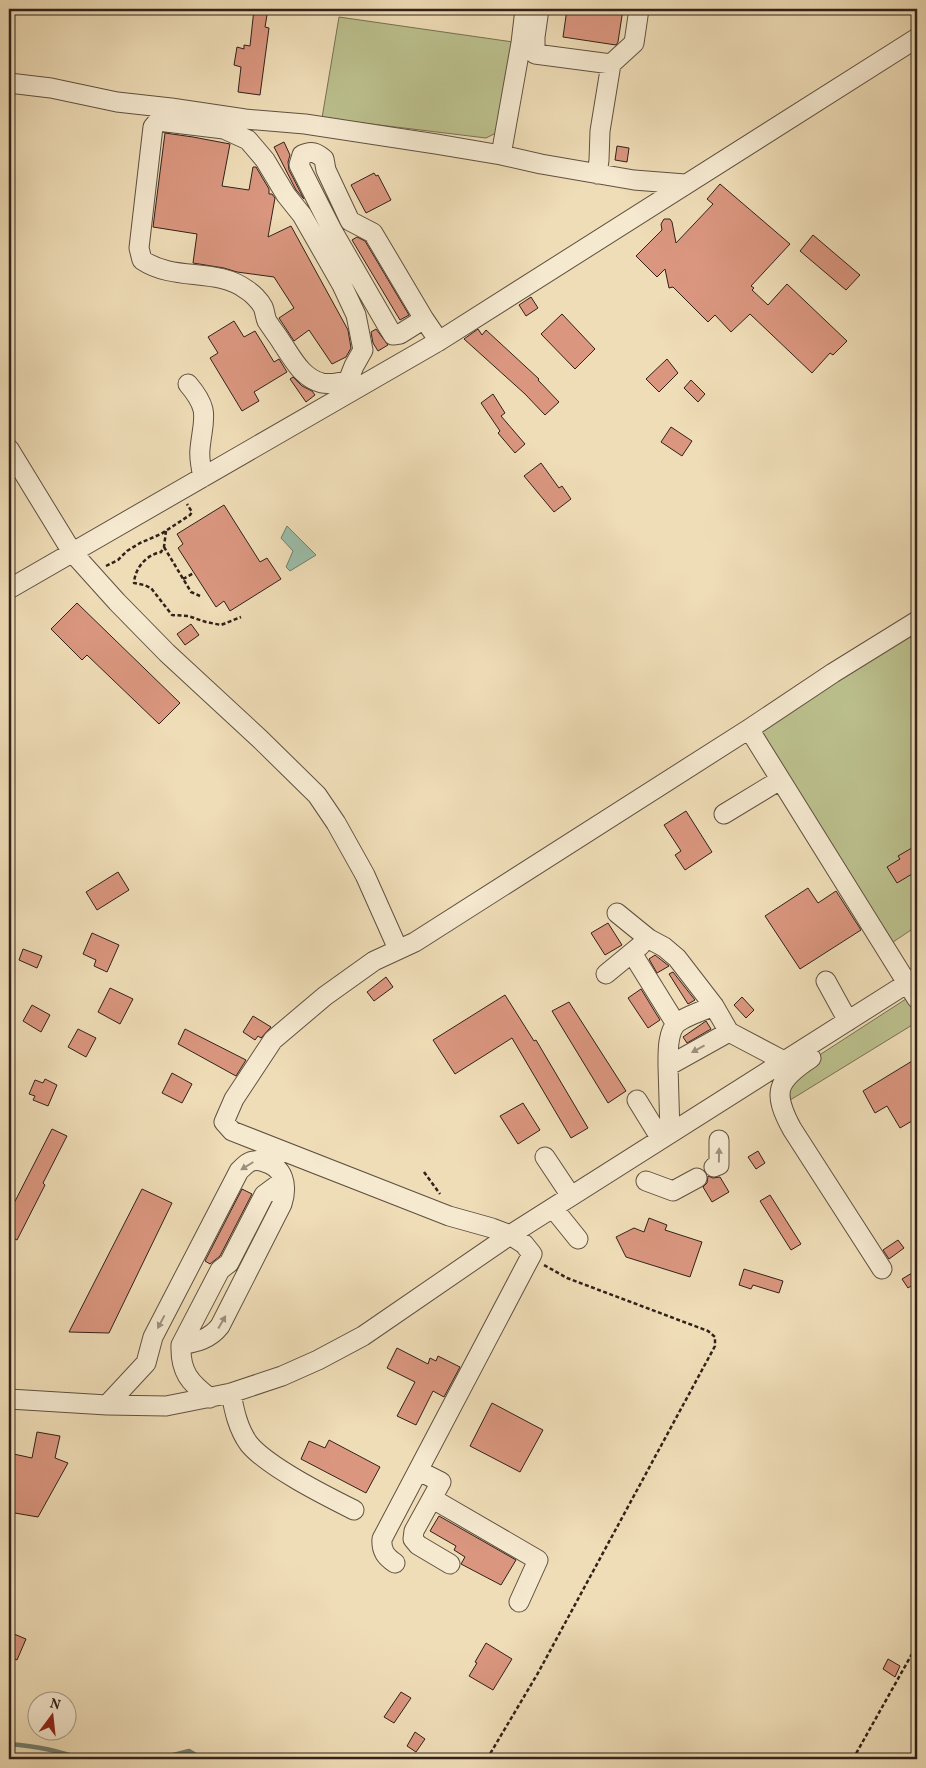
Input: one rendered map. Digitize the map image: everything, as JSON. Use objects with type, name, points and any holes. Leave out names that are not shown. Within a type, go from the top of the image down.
[{"type":"street","points":[[501,155],[525,9]]},
{"type":"street","points":[[535,54],[535,37],[539,9]]},
{"type":"street","points":[[597,174],[600,131],[611,64],[634,43],[639,9]]},
{"type":"street","points":[[9,589],[203,477],[351,385],[439,341],[917,38]]},
{"type":"street","points":[[514,80],[526,57],[535,54],[611,64]]},
{"type":"street","points":[[9,82],[51,88],[117,102],[245,119],[305,124],[501,155],[634,180],[685,184]]},
{"type":"street","points":[[158,122],[224,130],[248,140],[265,160],[286,195],[302,215],[342,285],[356,315],[363,350],[354,366],[351,385],[320,382],[310,378],[296,366],[266,320],[262,306],[248,290],[218,277],[182,275],[153,268],[142,260],[139,248],[140,239],[154,127],[158,122]]},
{"type":"street","points":[[424,319],[400,334],[393,335],[332,230],[299,165],[302,155],[308,152],[316,152],[324,159],[326,170],[350,221],[373,233],[439,341]]},
{"type":"street","points":[[344,249],[350,221]]},
{"type":"street","points":[[188,384],[204,407],[205,416],[200,449],[203,477]]},
{"type":"street","points":[[9,450],[72,552],[116,602],[317,795],[336,823],[365,875],[398,949]]},
{"type":"street","points":[[395,1564],[386,1557],[381,1547],[382,1539],[532,1254],[524,1244],[510,1235],[449,1216],[232,1131],[224,1122],[234,1099],[273,1040],[325,996],[374,960],[415,942],[917,621]]},
{"type":"street","points":[[749,729],[913,988]]},
{"type":"street","points":[[724,814],[780,780]]},
{"type":"street","points":[[618,913],[649,939],[664,947],[676,958],[714,1006],[729,1032],[784,1062]]},
{"type":"street","points":[[606,974],[649,939]]},
{"type":"street","points":[[632,953],[676,1024]]},
{"type":"street","points":[[826,981],[848,1021]]},
{"type":"street","points":[[9,1399],[106,1405],[166,1406],[231,1393],[282,1376],[363,1336],[510,1235],[665,1136],[848,1021],[913,988]]},
{"type":"street","points":[[882,1269],[792,1128],[779,1098],[783,1081],[796,1068],[913,988]]},
{"type":"street","points":[[665,1136],[669,1044],[672,1032],[676,1024],[714,1006]]},
{"type":"street","points":[[668,1066],[729,1032]]},
{"type":"street","points":[[637,1100],[665,1136]]},
{"type":"street","points":[[714,1167],[719,1165],[719,1140]]},
{"type":"street","points":[[545,1157],[571,1196]]},
{"type":"street","points":[[106,1405],[146,1363],[153,1337],[239,1171],[248,1162],[258,1160],[278,1168],[284,1181],[282,1204],[220,1326],[209,1337],[195,1343],[182,1345]]},
{"type":"street","points":[[646,1181],[673,1191],[697,1178]]},
{"type":"street","points":[[210,1398],[195,1386],[187,1376],[181,1358],[182,1345],[220,1270],[229,1263],[264,1195],[284,1181]]},
{"type":"street","points":[[552,1208],[578,1239]]},
{"type":"street","points":[[177,1290],[203,1304]]},
{"type":"street","points":[[231,1393],[235,1416],[248,1442],[260,1455],[291,1476],[354,1510]]},
{"type":"street","points":[[419,1471],[441,1482],[414,1531],[413,1539],[418,1545],[450,1564]]},
{"type":"street","points":[[433,1499],[538,1560],[519,1602]]},
{"type":"path","points":[[102,566],[108,566],[127,551],[190,515],[192,512],[184,500]]},
{"type":"path","points":[[166,530],[164,547],[161,552],[153,554],[144,560],[137,570],[134,584],[144,584],[150,588],[172,615],[188,616],[221,625],[241,617]]},
{"type":"path","points":[[164,547],[192,592],[200,596]]},
{"type":"path","points":[[183,579],[194,573]]},
{"type":"path","points":[[487,1759],[538,1673],[715,1346],[715,1337],[708,1331],[567,1278],[543,1264],[532,1254]]},
{"type":"path","points":[[853,1759],[917,1644]]},
{"type":"shaded area","points":[[339,17],[520,43],[496,133],[486,138],[322,118]]},
{"type":"shaded area","points":[[287,526],[316,555],[290,571],[286,567],[293,551],[281,538]]},
{"type":"shaded area","points":[[917,629],[917,926],[887,946],[754,730]]},
{"type":"shaded area","points":[[909,997],[917,1001],[917,1022],[787,1102],[787,1092],[804,1065]]},
{"type":"building","points":[[254,9],[268,9],[265,27],[269,28],[260,95],[238,92],[241,67],[234,65],[237,47],[244,49],[244,45],[250,46]]},
{"type":"building","points":[[567,9],[623,9],[616,45],[563,37]]},
{"type":"building","points":[[165,133],[230,144],[222,186],[249,190],[253,167],[256,167],[269,189],[269,194],[272,194],[275,198],[268,237],[291,226],[348,330],[351,348],[346,357],[332,364],[309,330],[294,341],[279,318],[294,308],[274,277],[193,263],[197,234],[153,227]]},
{"type":"building","points":[[284,142],[290,155],[288,162],[289,170],[304,199],[296,190],[274,147]]},
{"type":"building","points":[[617,146],[629,148],[627,162],[615,160]]},
{"type":"building","points":[[374,173],[376,176],[378,175],[391,200],[366,213],[351,185]]},
{"type":"building","points":[[720,184],[790,244],[751,286],[754,288],[752,290],[768,305],[787,284],[847,341],[833,355],[830,353],[812,373],[750,314],[731,332],[715,315],[708,322],[673,287],[669,288],[665,269],[657,277],[636,256],[662,230],[661,224],[664,219],[670,219],[672,222],[676,243],[713,204],[707,199]]},
{"type":"building","points":[[813,235],[860,275],[846,290],[800,251]]},
{"type":"building","points":[[357,237],[365,241],[409,315],[400,320],[352,240]]},
{"type":"building","points":[[531,297],[538,308],[526,316],[519,305]]},
{"type":"building","points":[[562,314],[595,349],[575,369],[541,334]]},
{"type":"building","points":[[234,321],[244,337],[255,331],[274,362],[279,359],[287,372],[254,392],[259,401],[242,411],[210,358],[218,353],[208,337]]},
{"type":"building","points":[[376,329],[388,345],[378,351],[373,343],[371,332]]},
{"type":"building","points":[[478,329],[482,335],[486,330],[539,379],[559,402],[545,415],[525,394],[464,339]]},
{"type":"building","points":[[667,359],[678,373],[659,392],[646,379]]},
{"type":"building","points":[[293,377],[315,395],[306,402],[290,379]]},
{"type":"building","points":[[691,380],[705,394],[698,402],[684,388]]},
{"type":"building","points":[[493,394],[505,413],[501,416],[525,444],[515,453],[498,433],[500,431],[481,403]]},
{"type":"building","points":[[671,427],[692,441],[682,456],[661,442]]},
{"type":"building","points":[[541,463],[559,488],[562,486],[571,499],[554,512],[524,476]]},
{"type":"building","points":[[224,505],[260,562],[267,558],[281,579],[230,611],[224,601],[216,607],[178,548],[183,544],[177,534]]},
{"type":"building","points":[[77,603],[180,703],[159,724],[87,655],[82,660],[51,629]]},
{"type":"building","points":[[191,624],[199,635],[185,645],[177,634]]},
{"type":"building","points":[[686,811],[712,852],[685,870],[675,855],[681,851],[664,825]]},
{"type":"building","points":[[917,845],[917,871],[897,883],[887,867],[900,859],[898,856]]},
{"type":"building","points":[[118,872],[129,890],[97,910],[86,892]]},
{"type":"building","points":[[808,888],[818,903],[836,891],[861,930],[800,969],[765,916]]},
{"type":"building","points":[[608,923],[622,945],[605,955],[591,933]]},
{"type":"building","points":[[92,933],[119,945],[107,972],[94,966],[96,960],[83,954]]},
{"type":"building","points":[[23,949],[42,956],[37,968],[19,960]]},
{"type":"building","points":[[655,955],[669,966],[657,973],[649,959]]},
{"type":"building","points":[[673,972],[695,1000],[688,1004],[669,974]]},
{"type":"building","points":[[386,977],[393,987],[374,1001],[367,992]]},
{"type":"building","points":[[110,988],[133,999],[120,1024],[98,1012]]},
{"type":"building","points":[[641,989],[660,1020],[648,1028],[628,998]]},
{"type":"building","points":[[505,995],[534,1041],[536,1040],[588,1128],[571,1138],[512,1038],[455,1074],[433,1040]]},
{"type":"building","points":[[742,997],[754,1010],[746,1018],[734,1005]]},
{"type":"building","points":[[569,1002],[626,1091],[608,1103],[552,1011]]},
{"type":"building","points":[[32,1005],[50,1015],[41,1032],[23,1021]]},
{"type":"building","points":[[253,1016],[271,1027],[261,1038],[258,1036],[255,1040],[243,1032]]},
{"type":"building","points":[[706,1021],[711,1029],[687,1043],[683,1037]]},
{"type":"building","points":[[78,1029],[96,1038],[86,1057],[68,1047]]},
{"type":"building","points":[[185,1029],[246,1060],[236,1076],[178,1044]]},
{"type":"building","points":[[917,1058],[917,1118],[900,1128],[887,1106],[875,1113],[863,1091]]},
{"type":"building","points":[[172,1073],[192,1084],[182,1103],[162,1093]]},
{"type":"building","points":[[45,1079],[57,1085],[48,1106],[33,1100],[35,1096],[29,1094],[35,1080],[43,1083]]},
{"type":"building","points":[[523,1103],[540,1130],[518,1144],[500,1116]]},
{"type":"building","points":[[52,1129],[67,1136],[17,1240],[9,1236],[9,1213]]},
{"type":"building","points":[[758,1151],[765,1163],[756,1169],[748,1157]]},
{"type":"building","points":[[708,1176],[713,1178],[720,1177],[729,1192],[712,1202],[703,1187],[707,1183]]},
{"type":"building","points":[[142,1189],[172,1203],[109,1333],[69,1332]]},
{"type":"building","points":[[242,1189],[252,1194],[220,1256],[210,1264],[205,1261]]},
{"type":"building","points":[[770,1195],[801,1244],[791,1250],[760,1201]]},
{"type":"building","points":[[649,1218],[667,1225],[665,1230],[702,1242],[690,1277],[626,1257],[616,1237],[634,1228],[644,1232]]},
{"type":"building","points":[[898,1240],[904,1248],[889,1259],[883,1250]]},
{"type":"building","points":[[744,1269],[783,1281],[779,1293],[753,1285],[751,1289],[739,1285]]},
{"type":"building","points":[[917,1270],[917,1282],[908,1288],[902,1279]]},
{"type":"building","points":[[397,1348],[428,1364],[430,1358],[436,1361],[438,1356],[460,1367],[444,1397],[433,1391],[416,1425],[397,1416],[415,1382],[387,1368]]},
{"type":"building","points":[[492,1403],[543,1430],[520,1472],[470,1446]]},
{"type":"building","points":[[37,1432],[60,1436],[55,1458],[68,1463],[38,1517],[9,1512],[9,1453],[32,1458]]},
{"type":"building","points":[[329,1440],[380,1467],[366,1493],[301,1459],[309,1441],[325,1448]]},
{"type":"building","points":[[439,1516],[516,1560],[501,1585],[461,1564],[465,1557],[454,1550],[456,1546],[430,1531]]},
{"type":"building","points":[[14,1634],[26,1639],[17,1660],[9,1656],[9,1635],[13,1637]]},
{"type":"building","points":[[486,1643],[512,1659],[493,1690],[469,1676]]},
{"type":"building","points":[[888,1659],[900,1666],[895,1677],[883,1669]]},
{"type":"building","points":[[401,1692],[411,1698],[394,1723],[384,1717]]},
{"type":"building","points":[[415,1732],[425,1739],[416,1752],[407,1746]]},
{"type":"waterway","points":[[9,1744],[45,1749],[80,1759]]},
{"type":"waterway","points":[[141,1759],[162,1758],[189,1751],[202,1759]]}]
